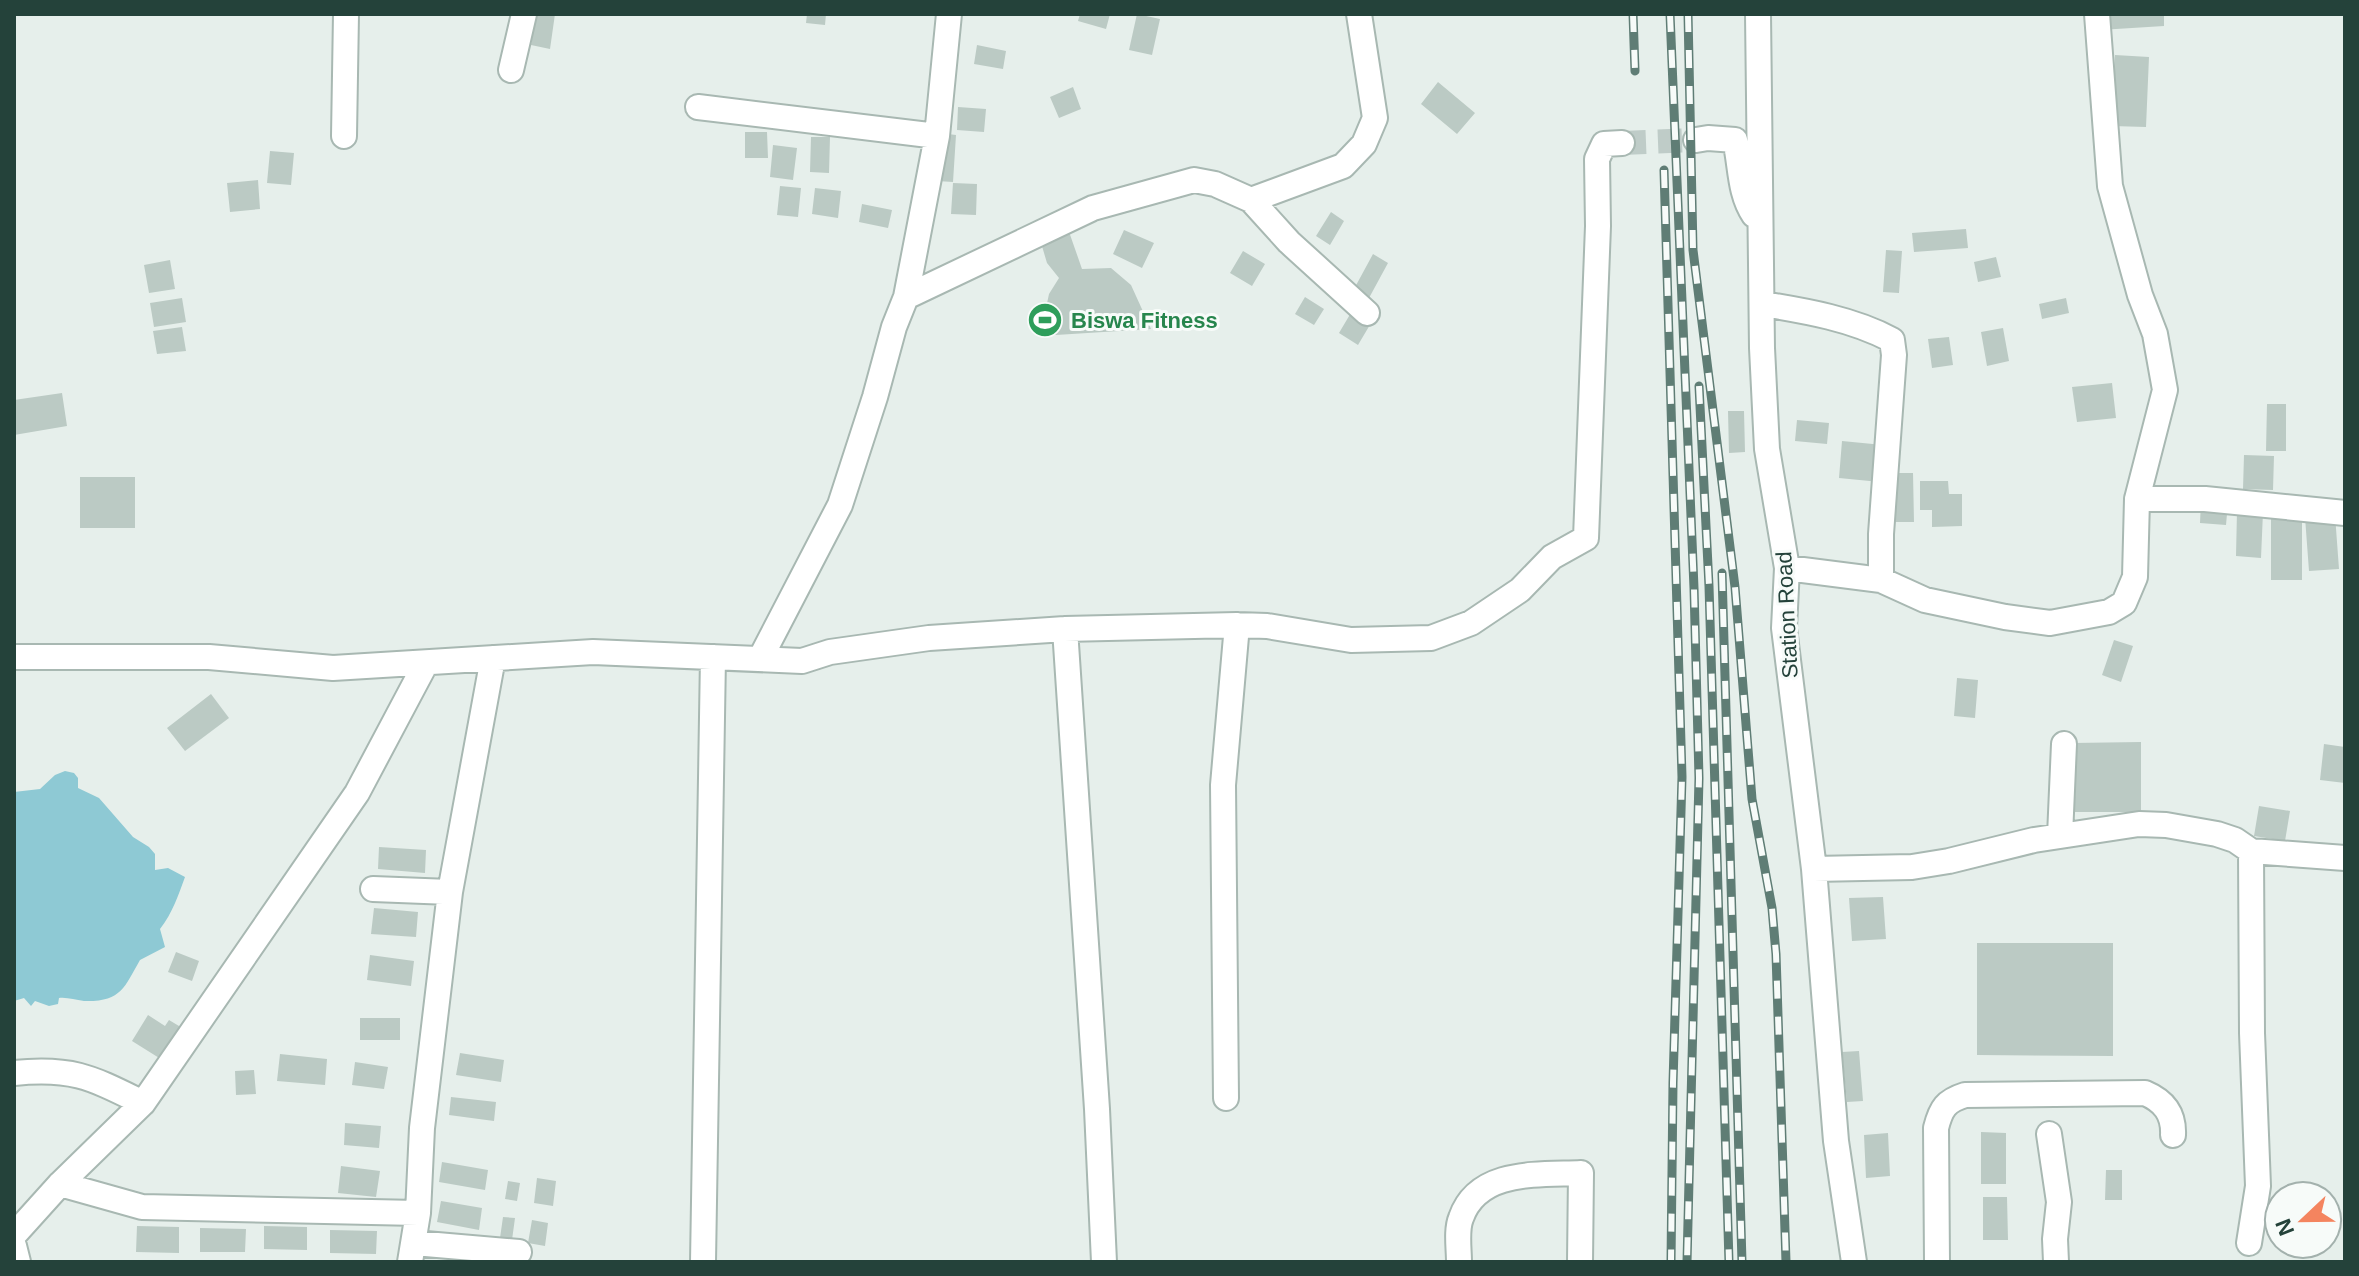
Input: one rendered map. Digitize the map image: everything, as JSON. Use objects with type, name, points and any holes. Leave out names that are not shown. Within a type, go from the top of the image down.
[{"type":"street","points":[[344,136],[346,14]]},
{"type":"street","points":[[511,70],[524,14]]},
{"type":"street","points":[[760,659],[840,505],[906,297],[937,136],[949,14]]},
{"type":"street","points":[[1251,200],[1343,166],[1364,144],[1375,118],[1359,14]]},
{"type":"street","name":"Station Road","points":[[1758,14],[1767,449],[1787,568],[1784,628],[1814,869],[1836,1141],[1854,1262]]},
{"type":"street","points":[[1787,568],[1881,580],[1925,600],[2050,623],[2109,612],[2124,603],[2135,577],[2137,499],[2165,390],[2155,334],[2140,295],[2110,186],[2098,25]]},
{"type":"street","points":[[698,107],[937,136]]},
{"type":"street","points":[[1696,140],[1735,140],[1738,172],[1749,207],[1760,224]]},
{"type":"street","points":[[21,657],[209,657],[333,668],[593,652],[802,661],[830,652],[929,638],[1065,629],[1237,625],[1267,626],[1351,640],[1431,638],[1471,623],[1520,590],[1552,557],[1586,538],[1598,226],[1597,159],[1604,144],[1622,143]]},
{"type":"street","points":[[906,297],[1093,208],[1194,180],[1215,184],[1251,200],[1289,242],[1367,313]]},
{"type":"street","points":[[1763,304],[1802,310],[1878,332],[1892,340],[1894,355],[1881,534],[1881,580]]},
{"type":"street","points":[[2137,499],[2205,499],[2345,513]]},
{"type":"street","points":[[1226,1098],[1223,785],[1237,625]]},
{"type":"street","points":[[1065,629],[1097,1109],[1104,1262]]},
{"type":"street","points":[[703,1262],[713,657]]},
{"type":"street","points":[[493,658],[450,892],[422,1128],[418,1213],[412,1252],[519,1252]]},
{"type":"street","points":[[14,1235],[60,1184],[143,1103],[357,793],[426,663]]},
{"type":"street","points":[[2060,836],[2064,744]]},
{"type":"street","points":[[1814,869],[1912,867],[2060,836],[2139,824],[2166,825],[2226,837],[2251,851],[2345,858]]},
{"type":"street","points":[[2249,1243],[2258,1186],[2252,1033],[2251,851]]},
{"type":"street","points":[[373,889],[450,892]]},
{"type":"street","points":[[14,1073],[69,1072],[92,1078],[143,1103]]},
{"type":"street","points":[[1937,1262],[1936,1128],[1940,1111],[1949,1100],[1965,1095],[2145,1093],[2162,1100],[2174,1122],[2173,1135]]},
{"type":"street","points":[[2049,1134],[2059,1202],[2056,1262]]},
{"type":"street","points":[[1459,1262],[1460,1220],[1474,1193],[1503,1179],[1581,1173],[1580,1262]]},
{"type":"street","points":[[60,1184],[142,1207],[418,1213]]},
{"type":"street","points":[[14,1246],[18,1262]]},
{"type":"water","points":[[65,771],[74,773],[78,778],[78,788],[99,798],[133,837],[149,847],[155,854],[155,870],[168,868],[185,877],[172,910],[160,929],[165,947],[140,960],[120,991],[96,1001],[59,998],[58,1004],[49,1006],[35,1001],[31,1006],[24,998],[14,1001],[14,792],[40,789],[55,775]]},
{"type":"building","points":[[536,14],[555,14],[550,49],[531,45]]},
{"type":"building","points":[[807,14],[826,14],[825,25],[806,23]]},
{"type":"building","points":[[1080,14],[1110,14],[1106,29],[1078,21]]},
{"type":"building","points":[[1137,14],[1160,19],[1152,55],[1129,50]]},
{"type":"building","points":[[2099,14],[2164,14],[2164,26],[2100,30]]},
{"type":"building","points":[[977,45],[1006,51],[1003,69],[974,64]]},
{"type":"building","points":[[2115,55],[2149,57],[2146,127],[2112,126]]},
{"type":"building","points":[[1438,82],[1475,113],[1457,134],[1421,104]]},
{"type":"building","points":[[1073,87],[1081,109],[1059,118],[1050,97]]},
{"type":"building","points":[[958,107],[986,109],[984,132],[957,130]]},
{"type":"building","points":[[745,132],[767,132],[768,158],[745,158]]},
{"type":"building","points":[[940,133],[956,135],[953,182],[937,181]]},
{"type":"building","points":[[811,137],[830,137],[829,173],[810,172]]},
{"type":"building","points":[[773,145],[797,148],[793,180],[770,177]]},
{"type":"building","points":[[270,151],[294,153],[291,185],[267,183]]},
{"type":"building","points":[[258,180],[260,209],[230,212],[227,183]]},
{"type":"building","points":[[953,183],[977,184],[976,215],[951,214]]},
{"type":"building","points":[[780,186],[801,188],[798,217],[777,215]]},
{"type":"building","points":[[815,188],[841,191],[838,218],[812,214]]},
{"type":"building","points":[[862,204],[892,210],[888,228],[859,222]]},
{"type":"building","points":[[1331,212],[1344,221],[1330,245],[1316,236]]},
{"type":"building","points":[[1067,226],[1082,269],[1111,268],[1131,285],[1151,329],[1040,336],[1049,294],[1059,278],[1047,263],[1039,236]]},
{"type":"building","points":[[1966,229],[1968,248],[1914,252],[1912,233]]},
{"type":"building","points":[[1124,230],[1154,243],[1142,268],[1113,254]]},
{"type":"building","points":[[1886,250],[1902,251],[1899,293],[1883,292]]},
{"type":"building","points":[[1243,251],[1265,264],[1252,286],[1230,273]]},
{"type":"building","points":[[1373,254],[1388,263],[1369,298],[1354,289]]},
{"type":"building","points":[[1996,257],[2001,277],[1978,282],[1974,262]]},
{"type":"building","points":[[170,260],[175,289],[149,293],[144,265]]},
{"type":"building","points":[[1305,297],[1324,309],[1314,325],[1295,314]]},
{"type":"building","points":[[182,298],[186,322],[154,327],[150,303]]},
{"type":"building","points":[[2066,298],[2069,313],[2042,319],[2039,304]]},
{"type":"building","points":[[1355,306],[1374,318],[1358,345],[1339,333]]},
{"type":"building","points":[[182,327],[186,351],[157,354],[153,331]]},
{"type":"building","points":[[2003,328],[2009,361],[1987,366],[1981,332]]},
{"type":"building","points":[[1949,337],[1953,365],[1932,368],[1928,339]]},
{"type":"building","points":[[2112,383],[2116,418],[2077,422],[2072,387]]},
{"type":"building","points":[[62,393],[67,426],[14,435],[14,400]]},
{"type":"building","points":[[2267,404],[2286,404],[2286,451],[2266,451]]},
{"type":"building","points":[[1728,411],[1744,411],[1745,452],[1729,453]]},
{"type":"building","points":[[1797,420],[1829,423],[1827,444],[1795,441]]},
{"type":"building","points":[[1842,441],[1883,445],[1880,482],[1839,478]]},
{"type":"building","points":[[2244,455],[2274,456],[2273,490],[2243,489]]},
{"type":"building","points":[[1891,473],[1913,473],[1914,522],[1893,522]]},
{"type":"building","points":[[80,477],[135,477],[135,528],[80,528]]},
{"type":"building","points":[[1920,481],[1948,481],[1949,494],[1962,494],[1962,526],[1932,527],[1932,510],[1920,510]]},
{"type":"building","points":[[2201,501],[2228,503],[2226,525],[2200,523]]},
{"type":"building","points":[[2237,511],[2263,512],[2261,558],[2236,556]]},
{"type":"building","points":[[2271,511],[2302,511],[2302,580],[2271,580]]},
{"type":"building","points":[[2335,515],[2339,569],[2309,571],[2305,517]]},
{"type":"building","points":[[2114,640],[2133,646],[2121,682],[2102,675]]},
{"type":"building","points":[[1957,678],[1978,680],[1975,718],[1954,716]]},
{"type":"building","points":[[211,694],[229,718],[185,751],[167,728]]},
{"type":"building","points":[[2141,742],[2141,812],[2074,812],[2072,743]]},
{"type":"building","points":[[2324,744],[2345,747],[2345,783],[2320,780]]},
{"type":"building","points":[[2259,806],[2290,811],[2285,841],[2254,836]]},
{"type":"building","points":[[379,847],[426,850],[425,873],[378,869]]},
{"type":"building","points":[[1883,897],[1886,939],[1852,941],[1849,898]]},
{"type":"building","points":[[374,908],[418,912],[416,937],[371,934]]},
{"type":"building","points":[[1977,943],[2113,943],[2113,1056],[1977,1055]]},
{"type":"building","points":[[176,952],[199,961],[192,981],[168,972]]},
{"type":"building","points":[[370,955],[414,961],[411,986],[367,980]]},
{"type":"building","points":[[148,1015],[165,1026],[169,1020],[184,1029],[164,1061],[132,1041]]},
{"type":"building","points":[[360,1018],[400,1018],[400,1040],[360,1040]]},
{"type":"building","points":[[1859,1051],[1863,1101],[1847,1102],[1842,1052]]},
{"type":"building","points":[[460,1053],[504,1060],[501,1082],[456,1075]]},
{"type":"building","points":[[280,1054],[327,1059],[325,1085],[277,1081]]},
{"type":"building","points":[[355,1062],[388,1067],[384,1089],[352,1085]]},
{"type":"building","points":[[254,1070],[256,1094],[236,1095],[235,1071]]},
{"type":"building","points":[[451,1097],[496,1102],[494,1121],[449,1115]]},
{"type":"building","points":[[345,1123],[381,1126],[379,1148],[344,1145]]},
{"type":"building","points":[[1981,1132],[2006,1133],[2006,1184],[1981,1184]]},
{"type":"building","points":[[1888,1133],[1890,1176],[1866,1178],[1864,1135]]},
{"type":"building","points":[[442,1162],[488,1170],[485,1190],[439,1182]]},
{"type":"building","points":[[341,1166],[380,1171],[376,1197],[338,1193]]},
{"type":"building","points":[[2106,1170],[2122,1170],[2122,1200],[2105,1200]]},
{"type":"building","points":[[537,1178],[556,1181],[553,1206],[534,1203]]},
{"type":"building","points":[[508,1181],[520,1183],[517,1201],[505,1199]]},
{"type":"building","points":[[1983,1197],[2007,1197],[2008,1240],[1983,1240]]},
{"type":"building","points":[[441,1201],[482,1208],[479,1230],[437,1222]]},
{"type":"building","points":[[503,1217],[515,1218],[512,1240],[500,1238]]},
{"type":"building","points":[[532,1220],[548,1223],[545,1246],[528,1243]]},
{"type":"building","points":[[137,1226],[179,1227],[179,1253],[136,1252]]},
{"type":"building","points":[[264,1226],[307,1227],[307,1250],[264,1249]]},
{"type":"building","points":[[200,1228],[246,1229],[245,1252],[200,1252]]},
{"type":"building","points":[[330,1230],[377,1231],[376,1254],[330,1253]]},
{"type":"tunnel","points":[[1622,143],[1696,140]]},
{"type":"railway","points":[[1633,14],[1635,71]]},
{"type":"railway","points":[[1670,14],[1699,778],[1687,1262]]},
{"type":"railway","points":[[1688,14],[1693,250],[1735,587],[1752,799],[1772,908],[1776,954],[1786,1262]]},
{"type":"railway","points":[[1664,170],[1682,777],[1671,1262]]},
{"type":"railway","points":[[1699,386],[1709,586],[1729,1262]]},
{"type":"railway","points":[[1722,573],[1742,1262]]},
{"type":"place","name":"Biswa Fitness","points":[[1045,320]]}]
